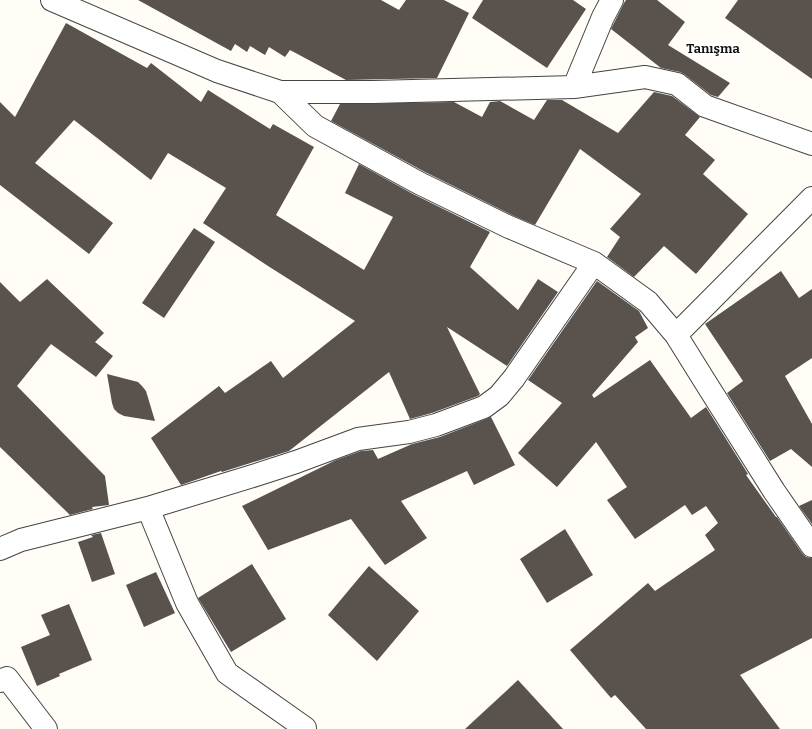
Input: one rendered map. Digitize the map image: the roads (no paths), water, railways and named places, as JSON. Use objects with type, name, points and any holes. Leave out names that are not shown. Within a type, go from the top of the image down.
[{"type":"street","points":[[52,0],[78,5],[216,71],[280,92],[373,92],[574,87],[645,77],[677,84],[705,106],[812,144]]},
{"type":"street","points":[[574,87],[603,17],[612,0]]},
{"type":"street","points":[[280,92],[315,126],[418,183],[510,227],[594,263],[648,302],[676,335],[770,484],[812,546]]},
{"type":"street","points":[[676,335],[812,198]]},
{"type":"street","points":[[0,549],[21,540],[148,508],[296,462],[358,439],[409,432],[436,425],[484,407],[499,396],[514,378],[594,263]]},
{"type":"street","points":[[148,508],[187,603],[227,672],[305,729]]},
{"type":"street","points":[[0,681],[7,678],[46,729]]},
{"type":"district","name":"Tanışma","points":[[713,48]]}]
